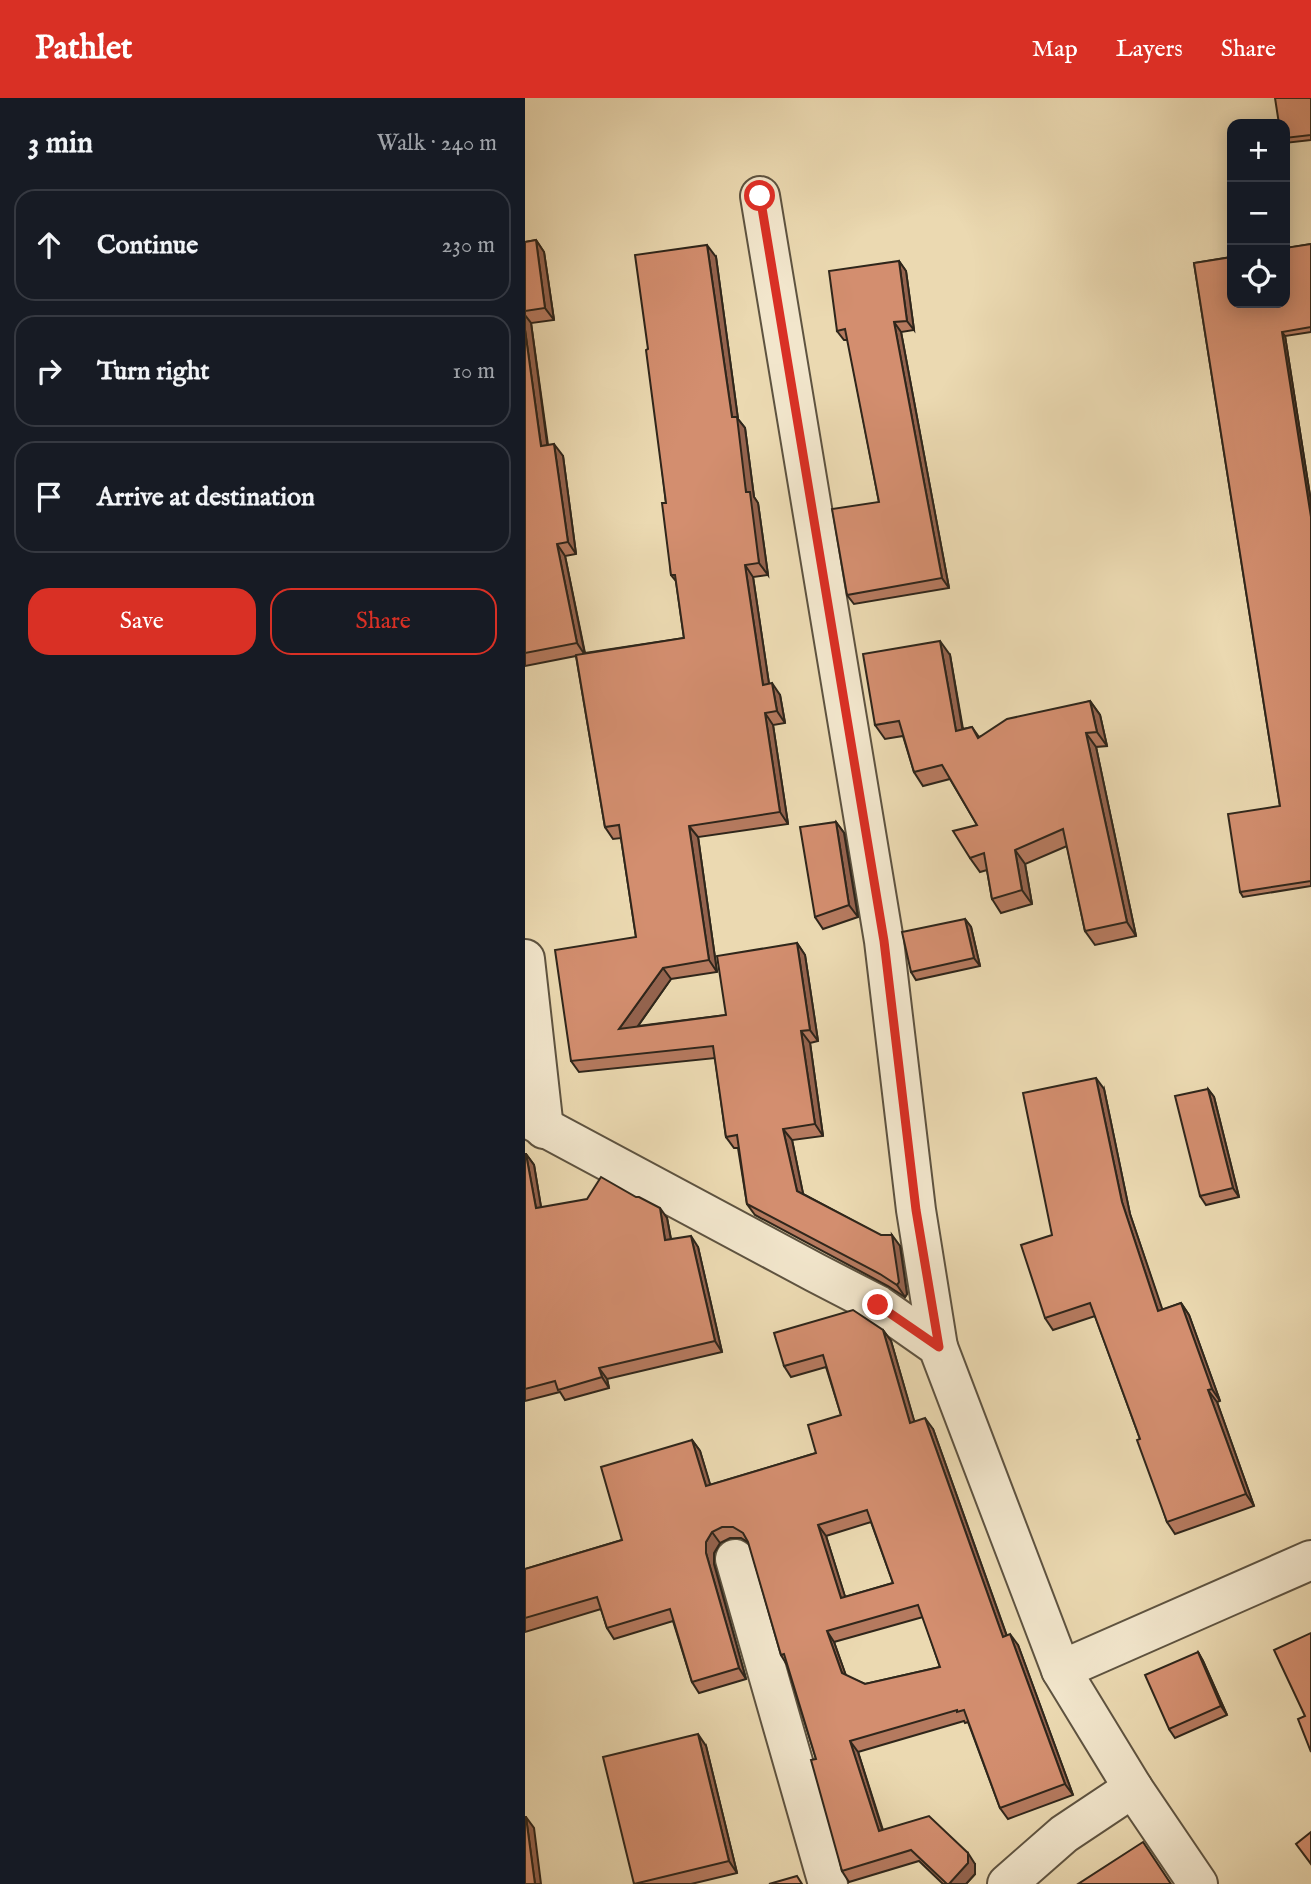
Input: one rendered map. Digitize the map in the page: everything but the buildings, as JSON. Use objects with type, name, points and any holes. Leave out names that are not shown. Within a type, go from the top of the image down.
[{"type":"street","points":[[760,196],[884,941],[916,1210],[939,1347],[1061,1671],[1133,1788],[1198,1884]]},
{"type":"street","points":[[525,959],[535,1123],[878,1305],[939,1347]]},
{"type":"street","points":[[735,1559],[828,1884]]},
{"type":"street","points":[[1061,1671],[1311,1560]]},
{"type":"street","points":[[1007,1884],[1064,1834],[1133,1788]]},
{"type":"route","points":[[760,196],[884,941],[916,1210],[939,1347],[878,1305]]}]
